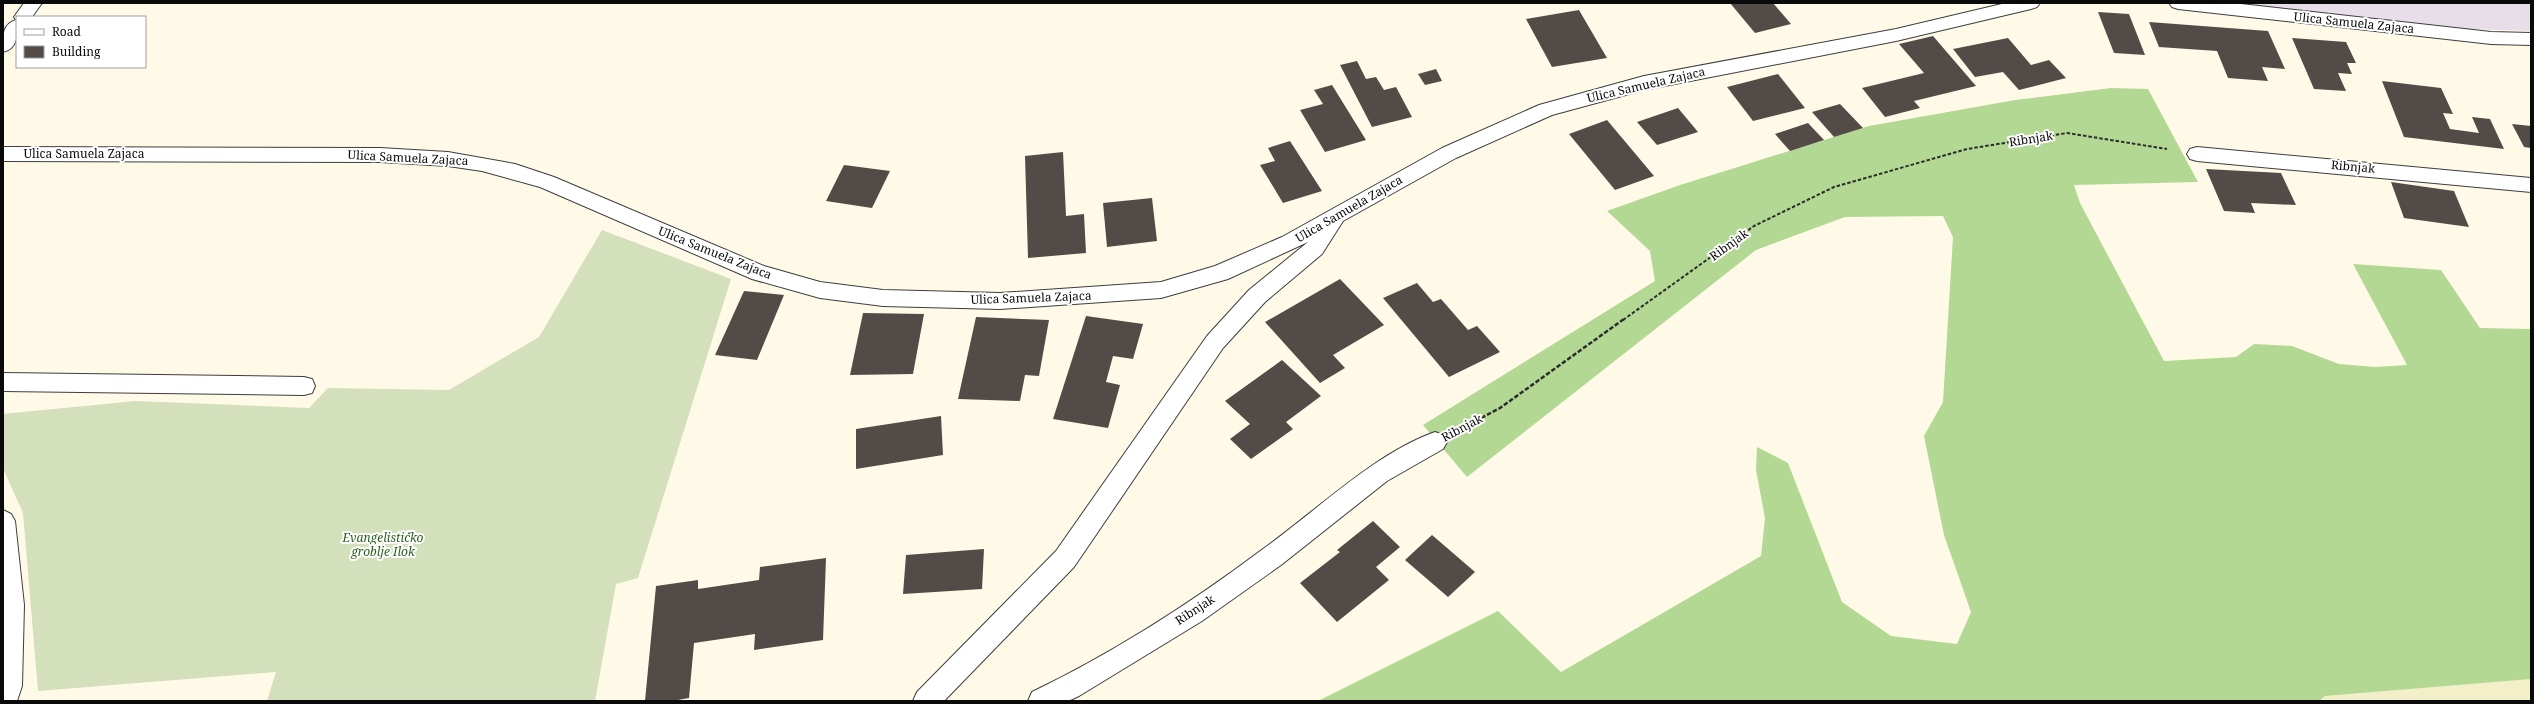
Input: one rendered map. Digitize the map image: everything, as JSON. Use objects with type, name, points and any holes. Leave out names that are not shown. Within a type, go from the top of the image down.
[{"type":"street","points":[[24,16],[33,3]]},
{"type":"street","name":"Ulica Samuela Zajaca","points":[[3,154],[396,155],[478,162],[519,171],[759,273],[820,290],[883,298],[1000,301],[1161,290],[1221,273],[1289,243],[1372,194],[1449,153],[1546,110],[1644,83],[1896,35],[2031,3]]},
{"type":"street","name":"Ulica Samuela Zajaca","points":[[2178,3],[2483,38],[2531,39]]},
{"type":"street","points":[[3,46],[16,27]]},
{"type":"street","name":"Ribnjak","points":[[2197,154],[2531,185]]},
{"type":"street","points":[[926,701],[1065,559],[1215,342],[1257,296],[1315,248],[1337,215]]},
{"type":"street","points":[[3,382],[304,386]]},
{"type":"street","name":"Ribnjak","points":[[1041,701],[1070,687],[1193,612],[1272,557],[1379,474],[1435,442]]},
{"type":"street","points":[[3,521],[12,605],[9,686],[4,701]]},
{"type":"path","name":"Ribnjak","points":[[1435,442],[1500,408],[1754,226],[1834,187],[1967,149],[2067,133],[2197,154]]},
{"type":"shaded area","points":[[2213,3],[2531,3],[2531,31],[2441,28]]},
{"type":"shaded area","points":[[2531,679],[2531,701],[2319,701],[2325,696]]},
{"type":"green space","points":[[2111,88],[2148,89],[2198,182],[2074,185],[2080,203],[2164,361],[2236,357],[2254,344],[2292,346],[2339,364],[2375,367],[2407,365],[2353,264],[2441,270],[2480,328],[2531,329],[2531,679],[2325,696],[2319,701],[1318,701],[1498,611],[1561,672],[1761,556],[1765,518],[1756,470],[1757,447],[1788,463],[1842,602],[1891,636],[1957,644],[1971,612],[1944,535],[1924,436],[1943,402],[1953,237],[1943,216],[1845,217],[1756,250],[1467,477],[1423,425],[1655,281],[1650,251],[1607,211],[1680,185],[1869,126],[2015,100]]},
{"type":"green space","name":"Evangelističko groblje Ilok","points":[[602,230],[731,279],[638,578],[616,584],[595,701],[267,701],[276,672],[38,691],[23,513],[3,468],[3,414],[135,401],[309,408],[328,388],[449,390],[539,337]]},
{"type":"building","points":[[1730,3],[1773,3],[1791,24],[1755,33]]},
{"type":"building","points":[[1579,10],[1607,58],[1552,67],[1526,19]]},
{"type":"building","points":[[2098,12],[2129,14],[2145,55],[2114,53]]},
{"type":"building","points":[[2149,22],[2268,31],[2285,69],[2262,67],[2268,81],[2228,78],[2217,51],[2159,47]]},
{"type":"building","points":[[1933,36],[1976,86],[1914,101],[1920,108],[1885,117],[1862,88],[1924,73],[1899,44]]},
{"type":"building","points":[[2008,38],[2031,65],[2049,60],[2066,78],[2019,90],[2003,72],[1975,77],[1953,49]]},
{"type":"building","points":[[2292,38],[2346,42],[2356,63],[2347,63],[2352,74],[2338,73],[2346,91],[2314,89]]},
{"type":"building","points":[[1357,61],[1366,79],[1376,77],[1384,90],[1396,87],[1412,117],[1372,127],[1340,65]]},
{"type":"building","points":[[1436,69],[1442,81],[1425,85],[1418,74]]},
{"type":"building","points":[[1778,74],[1805,108],[1753,121],[1727,87]]},
{"type":"building","points":[[2382,81],[2441,88],[2453,114],[2443,113],[2450,129],[2479,133],[2472,117],[2490,119],[2504,149],[2404,137]]},
{"type":"building","points":[[1332,85],[1366,140],[1325,152],[1300,110],[1323,104],[1314,90]]},
{"type":"building","points":[[1840,104],[1863,128],[1834,137],[1812,112]]},
{"type":"building","points":[[1678,108],[1698,132],[1657,145],[1637,122]]},
{"type":"building","points":[[1607,120],[1654,176],[1615,190],[1569,134]]},
{"type":"building","points":[[1808,123],[1824,140],[1790,151],[1775,134]]},
{"type":"building","points":[[2512,124],[2531,126],[2531,148],[2524,147]]},
{"type":"building","points":[[1290,141],[1322,191],[1283,203],[1260,165],[1275,161],[1268,148]]},
{"type":"building","points":[[1063,152],[1066,216],[1084,214],[1086,253],[1028,258],[1025,156]]},
{"type":"building","points":[[844,165],[890,171],[872,208],[826,201]]},
{"type":"building","points":[[2206,169],[2281,173],[2296,205],[2251,203],[2255,213],[2224,211]]},
{"type":"building","points":[[2391,182],[2454,191],[2469,227],[2404,218]]},
{"type":"building","points":[[1152,198],[1157,241],[1107,247],[1103,203]]},
{"type":"building","points":[[1340,279],[1384,325],[1333,355],[1345,368],[1320,383],[1265,322]]},
{"type":"building","points":[[1417,283],[1433,302],[1441,299],[1468,330],[1477,326],[1500,352],[1449,377],[1383,298]]},
{"type":"building","points":[[744,291],[784,295],[757,360],[715,355]]},
{"type":"building","points":[[863,313],[924,314],[913,374],[850,375]]},
{"type":"building","points":[[1086,316],[1143,324],[1133,359],[1113,356],[1106,382],[1120,385],[1108,428],[1053,419]]},
{"type":"building","points":[[976,317],[1049,320],[1039,376],[1025,375],[1020,401],[958,399]]},
{"type":"building","points":[[1282,360],[1321,396],[1286,422],[1293,429],[1251,459],[1230,439],[1250,424],[1225,401]]},
{"type":"building","points":[[941,416],[943,455],[856,469],[856,429]]},
{"type":"building","points":[[1373,521],[1400,547],[1376,567],[1389,580],[1337,622],[1300,583],[1340,552],[1337,550]]},
{"type":"building","points":[[1432,535],[1475,572],[1448,597],[1405,560]]},
{"type":"building","points":[[984,549],[982,589],[903,594],[906,555]]},
{"type":"building","points":[[826,558],[823,640],[754,650],[755,634],[694,643],[689,698],[672,701],[645,701],[656,586],[698,580],[698,589],[759,580],[760,567]]}]
